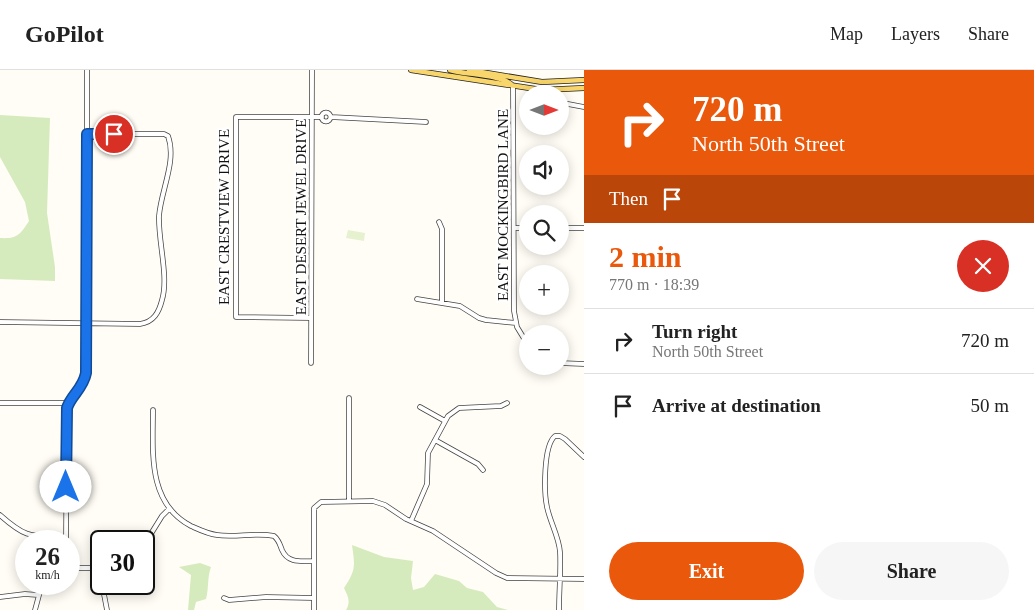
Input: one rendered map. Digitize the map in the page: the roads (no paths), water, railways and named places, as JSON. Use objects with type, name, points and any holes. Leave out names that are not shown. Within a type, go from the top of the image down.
[{"type":"main road","points":[[411,70],[513,86],[552,90],[584,88]]},
{"type":"main road","points":[[450,70],[506,81],[513,86]]},
{"type":"main road","points":[[470,70],[542,82],[584,80]]},
{"type":"street","points":[[66,530],[67,414],[69,403],[86,379],[87,70]]},
{"type":"street","name":"EAST DESERT JEWEL DRIVE","points":[[312,70],[312,364]]},
{"type":"street","name":"EAST MOCKINGBIRD LANE","points":[[513,86],[514,311],[516,323]]},
{"type":"street","points":[[569,104],[584,107]]},
{"type":"street","points":[[312,117],[322,117],[323,114],[327,113],[331,118],[426,122]]},
{"type":"street","name":"EAST CRESTVIEW DRIVE","points":[[311,318],[236,318],[236,117],[312,117]]},
{"type":"street","points":[[0,322],[144,323],[156,315],[162,301],[165,286],[159,219],[162,194],[169,167],[170,149],[168,136],[164,134],[87,134]]},
{"type":"street","points":[[439,222],[442,229],[442,302]]},
{"type":"street","points":[[514,228],[519,228]]},
{"type":"street","points":[[569,228],[584,228]]},
{"type":"street","points":[[418,299],[460,306],[479,318],[486,320],[516,323],[519,330]]},
{"type":"street","points":[[569,363],[584,364]]},
{"type":"street","points":[[348,501],[349,398]]},
{"type":"street","points":[[0,403],[69,403]]},
{"type":"street","points":[[412,521],[427,484],[428,454],[445,421],[454,410],[459,408],[502,406],[507,403]]},
{"type":"street","points":[[420,407],[445,421]]},
{"type":"street","points":[[153,410],[155,479],[158,490],[169,509],[186,524],[207,533],[223,536],[274,536],[278,540],[285,556],[292,560],[314,561]]},
{"type":"street","points":[[559,610],[559,546],[547,508],[545,490],[552,438],[557,436],[565,439],[584,457]]},
{"type":"street","points":[[435,440],[478,464],[483,470]]},
{"type":"street","points":[[314,610],[314,508],[318,503],[348,501],[380,503],[433,531],[507,578],[584,579]]},
{"type":"street","points":[[153,530],[169,509]]},
{"type":"street","points":[[0,515],[17,530]]},
{"type":"street","points":[[0,597],[17,595]]},
{"type":"street","points":[[35,610],[38,595]]},
{"type":"street","points":[[104,595],[107,610]]},
{"type":"street","points":[[224,598],[229,600],[266,597],[314,598]]}]
